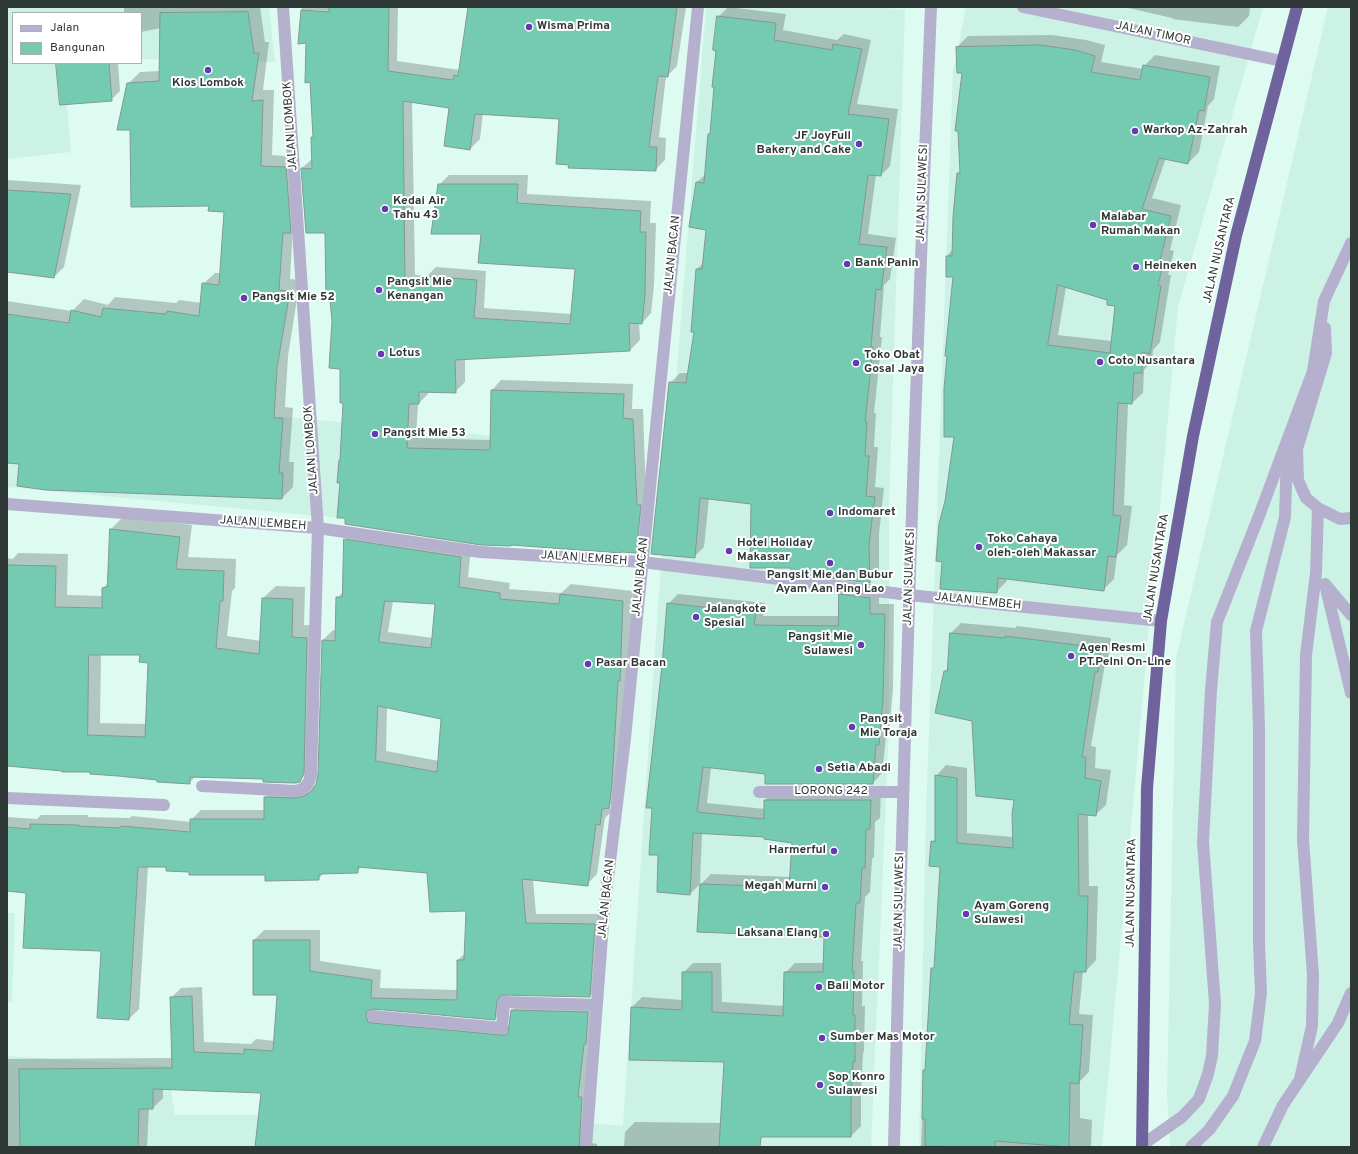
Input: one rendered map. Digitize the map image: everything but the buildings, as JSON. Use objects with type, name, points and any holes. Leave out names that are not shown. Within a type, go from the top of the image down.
[{"type":"highway","name":"JALAN NUSANTARA","points":[[1142,1146],[1147,788],[1162,621],[1193,436],[1233,252],[1297,7]]},
{"type":"street","name":"JALAN LOMBOK","points":[[202,786],[295,791],[306,787],[310,780],[318,528],[283,7]]},
{"type":"street","name":"JALAN BACAN","points":[[586,1147],[604,911],[625,738],[698,7]]},
{"type":"street","name":"JALAN SULAWESI","points":[[894,1147],[909,596],[931,7]]},
{"type":"street","name":"JALAN TIMOR","points":[[1023,7],[1282,61]]},
{"type":"street","points":[[1142,1146],[1182,1117],[1199,1099],[1208,1074],[1212,1056],[1215,1004],[1203,842],[1211,690],[1217,622],[1288,440],[1313,370],[1324,301],[1351,243]]},
{"type":"street","points":[[1324,301],[1326,353],[1297,449],[1298,480],[1306,498],[1318,508],[1340,519],[1351,518]]},
{"type":"street","points":[[1190,1147],[1209,1130],[1233,1096],[1255,1041],[1261,993],[1259,943],[1259,728],[1256,632],[1285,517],[1288,440]]},
{"type":"street","name":"JALAN LEMBEH","points":[[7,504],[318,528],[480,552],[642,562],[909,596],[1162,621]]},
{"type":"street","points":[[1300,1079],[1312,1026],[1313,975],[1302,840],[1306,655],[1316,573],[1318,508]]},
{"type":"street","points":[[1316,573],[1351,615]]},
{"type":"street","points":[[1325,584],[1351,693]]},
{"type":"street","name":"LORONG 242","points":[[760,792],[903,792]]},
{"type":"street","points":[[7,798],[164,805]]},
{"type":"street","points":[[1263,1147],[1283,1105],[1338,1023],[1351,993]]},
{"type":"street","points":[[373,1016],[502,1028],[504,1002],[597,1005]]},
{"type":"shaded area","points":[[7,7],[269,7],[275,62],[142,59],[142,12],[12,12],[12,64],[63,64],[71,152],[7,159]]},
{"type":"shaded area","points":[[706,7],[880,7],[905,10],[889,507],[889,728],[871,1147],[7,1147],[7,1056],[167,1066],[175,1115],[493,1115],[623,1126],[659,591]]},
{"type":"shaded area","points":[[966,7],[1263,7],[1178,307],[1102,1147],[919,1147],[926,813],[953,71]]},
{"type":"shaded area","points":[[1328,7],[1351,7],[1351,1147],[1170,1147],[1167,1095],[1176,658]]},
{"type":"shaded area","points":[[7,392],[529,439],[524,535],[7,487]]},
{"type":"shaded area","points":[[7,913],[15,913],[12,1003],[7,1002]]},
{"type":"place","name":"Wisma Prima","points":[[529,27]]},
{"type":"place","name":"Kios Lombok","points":[[208,70]]},
{"type":"place","name":"Warkop Az-Zahrah","points":[[1135,131]]},
{"type":"place","name":"JF JoyFull Bakery and Cake","points":[[859,144]]},
{"type":"place","name":"Kedai Air Tahu 43","points":[[385,209]]},
{"type":"place","name":"Malabar Rumah Makan","points":[[1093,225]]},
{"type":"place","name":"Bank Panin","points":[[847,264]]},
{"type":"place","name":"Heineken","points":[[1136,267]]},
{"type":"place","name":"Pangsit Mie Kenangan","points":[[379,290]]},
{"type":"place","name":"Pangsit Mie 52","points":[[244,298]]},
{"type":"place","name":"Lotus","points":[[381,354]]},
{"type":"place","name":"Coto Nusantara","points":[[1100,362]]},
{"type":"place","name":"Toko Obat Gosal Jaya","points":[[856,363]]},
{"type":"place","name":"Pangsit Mie 53","points":[[375,434]]},
{"type":"place","name":"Indomaret","points":[[830,513]]},
{"type":"place","name":"Toko Cahaya oleh-oleh Makassar","points":[[979,547]]},
{"type":"place","name":"Hotel Holiday Makassar","points":[[729,551]]},
{"type":"place","name":"Pangsit Mie dan Bubur Ayam Aan Ping Lao","points":[[830,563]]},
{"type":"place","name":"Jalangkote Spesial","points":[[696,617]]},
{"type":"place","name":"Pangsit Mie Sulawesi","points":[[861,645]]},
{"type":"place","name":"Agen Resmi PT.Pelni On-Line","points":[[1071,656]]},
{"type":"place","name":"Pasar Bacan","points":[[588,664]]},
{"type":"place","name":"Pangsit Mie Toraja","points":[[852,727]]},
{"type":"place","name":"Setia Abadi","points":[[819,769]]},
{"type":"place","name":"Harmerful","points":[[834,851]]},
{"type":"place","name":"Megah Murni","points":[[825,887]]},
{"type":"place","name":"Ayam Goreng Sulawesi","points":[[966,914]]},
{"type":"place","name":"Laksana Elang","points":[[826,934]]},
{"type":"place","name":"Bali Motor","points":[[819,987]]},
{"type":"place","name":"Sumber Mas Motor","points":[[822,1038]]},
{"type":"place","name":"Sop Konro Sulawesi","points":[[820,1085]]}]
